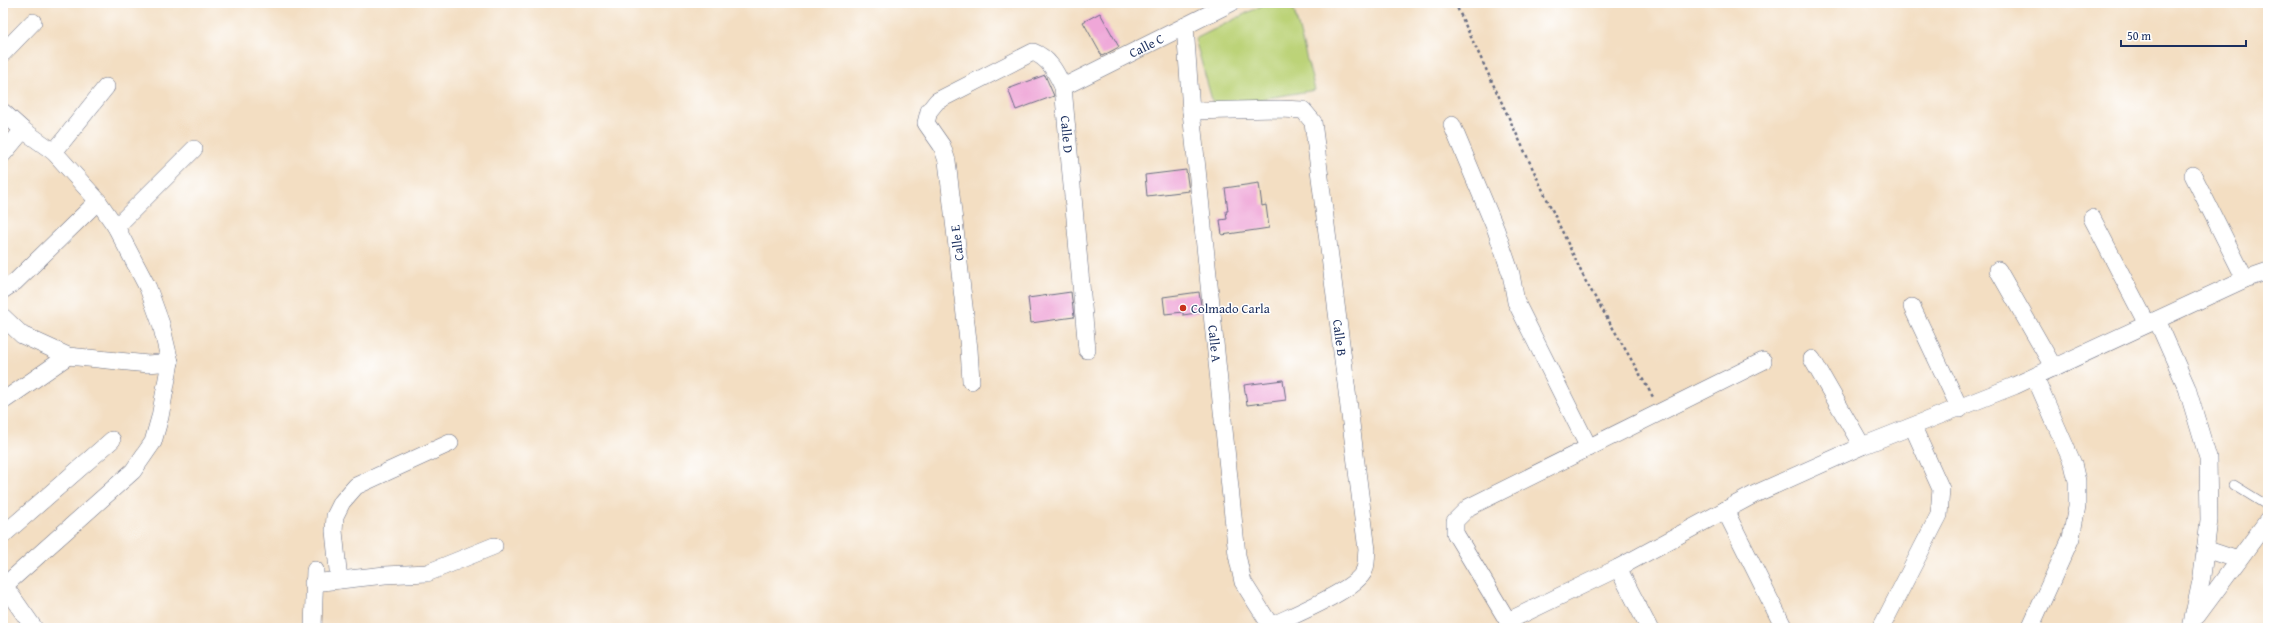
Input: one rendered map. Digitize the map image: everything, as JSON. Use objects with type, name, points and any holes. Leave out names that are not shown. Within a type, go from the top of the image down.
[{"type":"street","name":"Calle C","points":[[1062,87],[1231,3]]},
{"type":"street","points":[[3,53],[33,22]]},
{"type":"street","name":"Calle A","points":[[1185,26],[1191,111],[1237,555],[1244,582],[1271,627]]},
{"type":"street","name":"Calle D","points":[[929,111],[937,101],[1033,52],[1043,56],[1049,62],[1062,87],[1087,350]]},
{"type":"street","points":[[54,152],[106,87]]},
{"type":"street","name":"Calle B","points":[[1191,111],[1280,109],[1303,110],[1313,122],[1367,550],[1364,571],[1356,582],[1343,591],[1271,627]]},
{"type":"street","name":"Calle E","points":[[929,111],[926,123],[942,146],[950,179],[971,381]]},
{"type":"street","points":[[3,112],[23,130],[54,152],[98,201],[116,227],[148,288],[161,324],[170,362],[160,417],[153,442],[133,471],[4,585],[34,628]]},
{"type":"street","points":[[1452,125],[1496,230],[1511,274],[1516,302],[1589,448]]},
{"type":"street","points":[[3,154],[23,130]]},
{"type":"street","points":[[116,227],[194,149]]},
{"type":"street","points":[[2193,175],[2245,279]]},
{"type":"street","points":[[3,290],[15,282],[98,201]]},
{"type":"street","points":[[2092,218],[2152,322],[2187,388],[2208,458],[2208,520],[2193,624]]},
{"type":"street","points":[[1998,270],[2054,368]]},
{"type":"street","points":[[1763,361],[1469,507],[1455,521],[1455,533],[1510,624],[1755,494],[1862,446],[1960,409],[2035,377],[2245,279],[2268,271]]},
{"type":"street","points":[[1912,307],[1960,409]]},
{"type":"street","points":[[3,317],[22,336],[68,356],[148,364],[170,362]]},
{"type":"street","points":[[3,401],[68,356]]},
{"type":"street","points":[[1812,359],[1862,446]]},
{"type":"street","points":[[2030,628],[2071,538],[2078,506],[2077,481],[2073,464],[2035,377]]},
{"type":"street","points":[[1881,628],[1939,515],[1941,489],[1913,427]]},
{"type":"street","points":[[3,535],[112,440]]},
{"type":"street","points":[[339,580],[334,531],[335,516],[342,502],[356,486],[394,467],[450,443]]},
{"type":"street","points":[[1725,510],[1784,628]]},
{"type":"street","points":[[2193,624],[2268,520]]},
{"type":"street","points":[[313,628],[314,577],[339,580],[385,575],[427,573],[494,546]]},
{"type":"street","points":[[2205,549],[2238,560]]},
{"type":"street","points":[[1618,568],[1649,628]]},
{"type":"lane","points":[[2234,485],[2268,506]]},
{"type":"path","points":[[1455,3],[1585,280],[1661,411]]},
{"type":"green space","points":[[1267,3],[1292,3],[1315,90],[1214,107],[1195,39]]},
{"type":"building","points":[[1100,13],[1119,47],[1102,56],[1083,22]]},
{"type":"building","points":[[1045,75],[1054,96],[1016,110],[1008,89]]},
{"type":"building","points":[[1186,170],[1189,191],[1147,196],[1145,175]]},
{"type":"building","points":[[1259,183],[1262,206],[1266,205],[1269,228],[1222,235],[1220,220],[1227,219],[1226,211],[1228,211],[1225,188]]},
{"type":"building","points":[[1071,292],[1074,317],[1031,323],[1028,298]]},
{"type":"building","points":[[1199,292],[1202,312],[1183,315],[1183,312],[1165,314],[1163,297]]},
{"type":"building","points":[[1283,380],[1286,400],[1247,405],[1244,385]]},
{"type":"place","name":"Colmado Carla","points":[[1183,308]]}]
